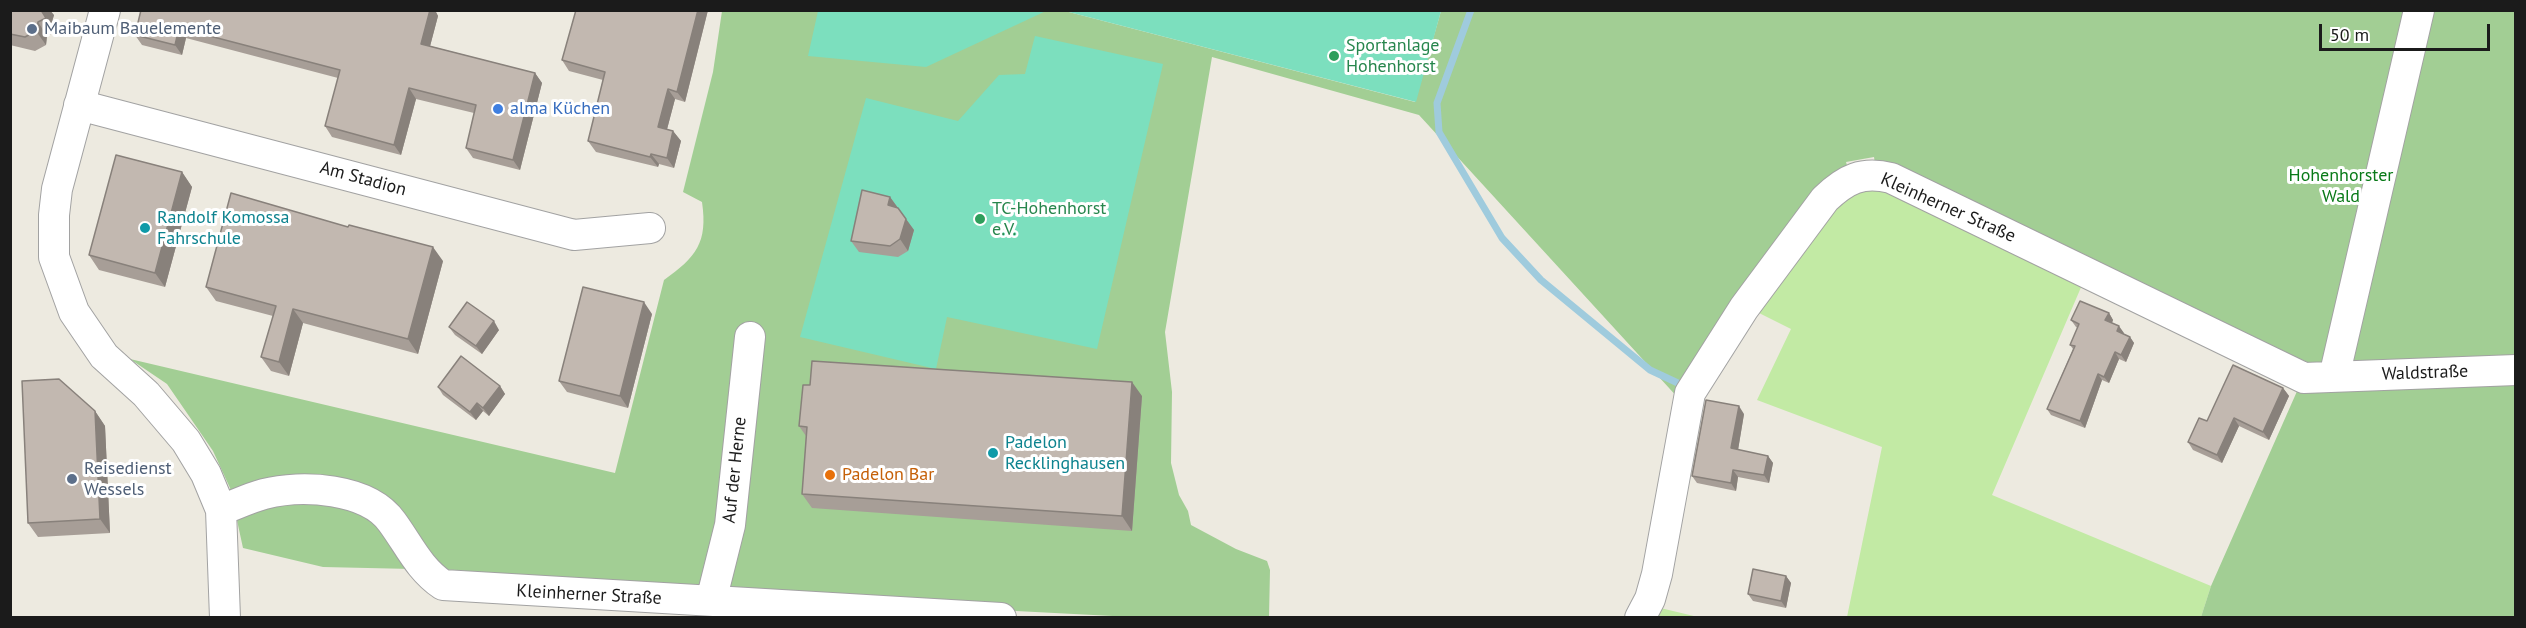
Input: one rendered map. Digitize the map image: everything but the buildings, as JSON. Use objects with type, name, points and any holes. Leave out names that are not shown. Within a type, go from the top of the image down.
[{"type":"street","points":[[105,10],[57,189],[54,215],[54,257],[74,312],[104,356],[147,393],[186,441],[206,474],[221,510],[225,618]]},
{"type":"street","points":[[2334,377],[2419,10]]},
{"type":"street","name":"Am Stadion","points":[[79,105],[574,235],[650,228]]},
{"type":"street","name":"Kleinherner Straße","points":[[1640,618],[1650,599],[1657,574],[1690,393],[1744,308],[1826,199],[1840,184],[1858,175],[1876,174],[1891,178],[2304,378],[2334,377]]},
{"type":"street","name":"Auf der Herne","points":[[711,601],[730,525],[750,337]]},
{"type":"street","name":"Waldstraße","points":[[2334,377],[2516,369]]},
{"type":"street","name":"Kleinherner Straße","points":[[221,510],[264,494],[294,491],[341,492],[371,501],[391,520],[427,574],[443,585],[1000,618]]},
{"type":"green space","points":[[818,10],[1046,11],[926,67],[808,56]]},
{"type":"green space","name":"Sportanlage Hohenhorst","points":[[1441,10],[1416,102],[1065,11]]},
{"type":"green space","name":"Hohenhorster Wald","points":[[722,11],[1065,11],[1415,102],[1441,11],[2515,11],[2515,617],[2201,617],[2211,586],[2298,389],[2307,362],[1876,170],[1874,157],[1846,162],[1849,172],[1680,400],[1419,115],[1212,57],[1165,332],[1172,392],[1171,463],[1179,495],[1188,511],[1191,525],[1236,549],[1267,561],[1270,570],[1269,617],[1151,618],[669,593],[457,570],[323,567],[243,548],[230,488],[213,451],[167,384],[130,359],[615,473],[664,280],[692,256],[701,239],[702,202],[683,192],[713,72]]},
{"type":"green space","name":"TC-Hohenhorst e.V.","points":[[1035,36],[1163,64],[1097,349],[947,317],[936,369],[800,337],[866,98],[958,121],[999,75],[1025,74]]},
{"type":"green space","points":[[1880,186],[2085,278],[1992,495],[2211,586],[2201,617],[1847,617],[1882,447],[1757,400],[1791,329],[1751,309],[1833,199]]},
{"type":"green space","points":[[1652,606],[1698,617],[1645,618]]},
{"type":"waterway","points":[[1471,10],[1437,103],[1439,132],[1502,238],[1541,280],[1650,370],[1680,384]]},
{"type":"place","name":"Maibaum Bauelemente","points":[[32,29]]},
{"type":"place","name":"Sportanlage Hohenhorst","points":[[1334,56]]},
{"type":"place","name":"alma Küchen","points":[[498,109]]},
{"type":"place","name":"TC-Hohenhorst e.V.","points":[[980,219]]},
{"type":"place","name":"Randolf Komossa Fahrschule","points":[[145,228]]},
{"type":"place","name":"Padelon Recklinghausen","points":[[993,453]]},
{"type":"place","name":"Padelon Bar","points":[[830,475]]},
{"type":"place","name":"Reisedienst Wessels","points":[[72,479]]}]
